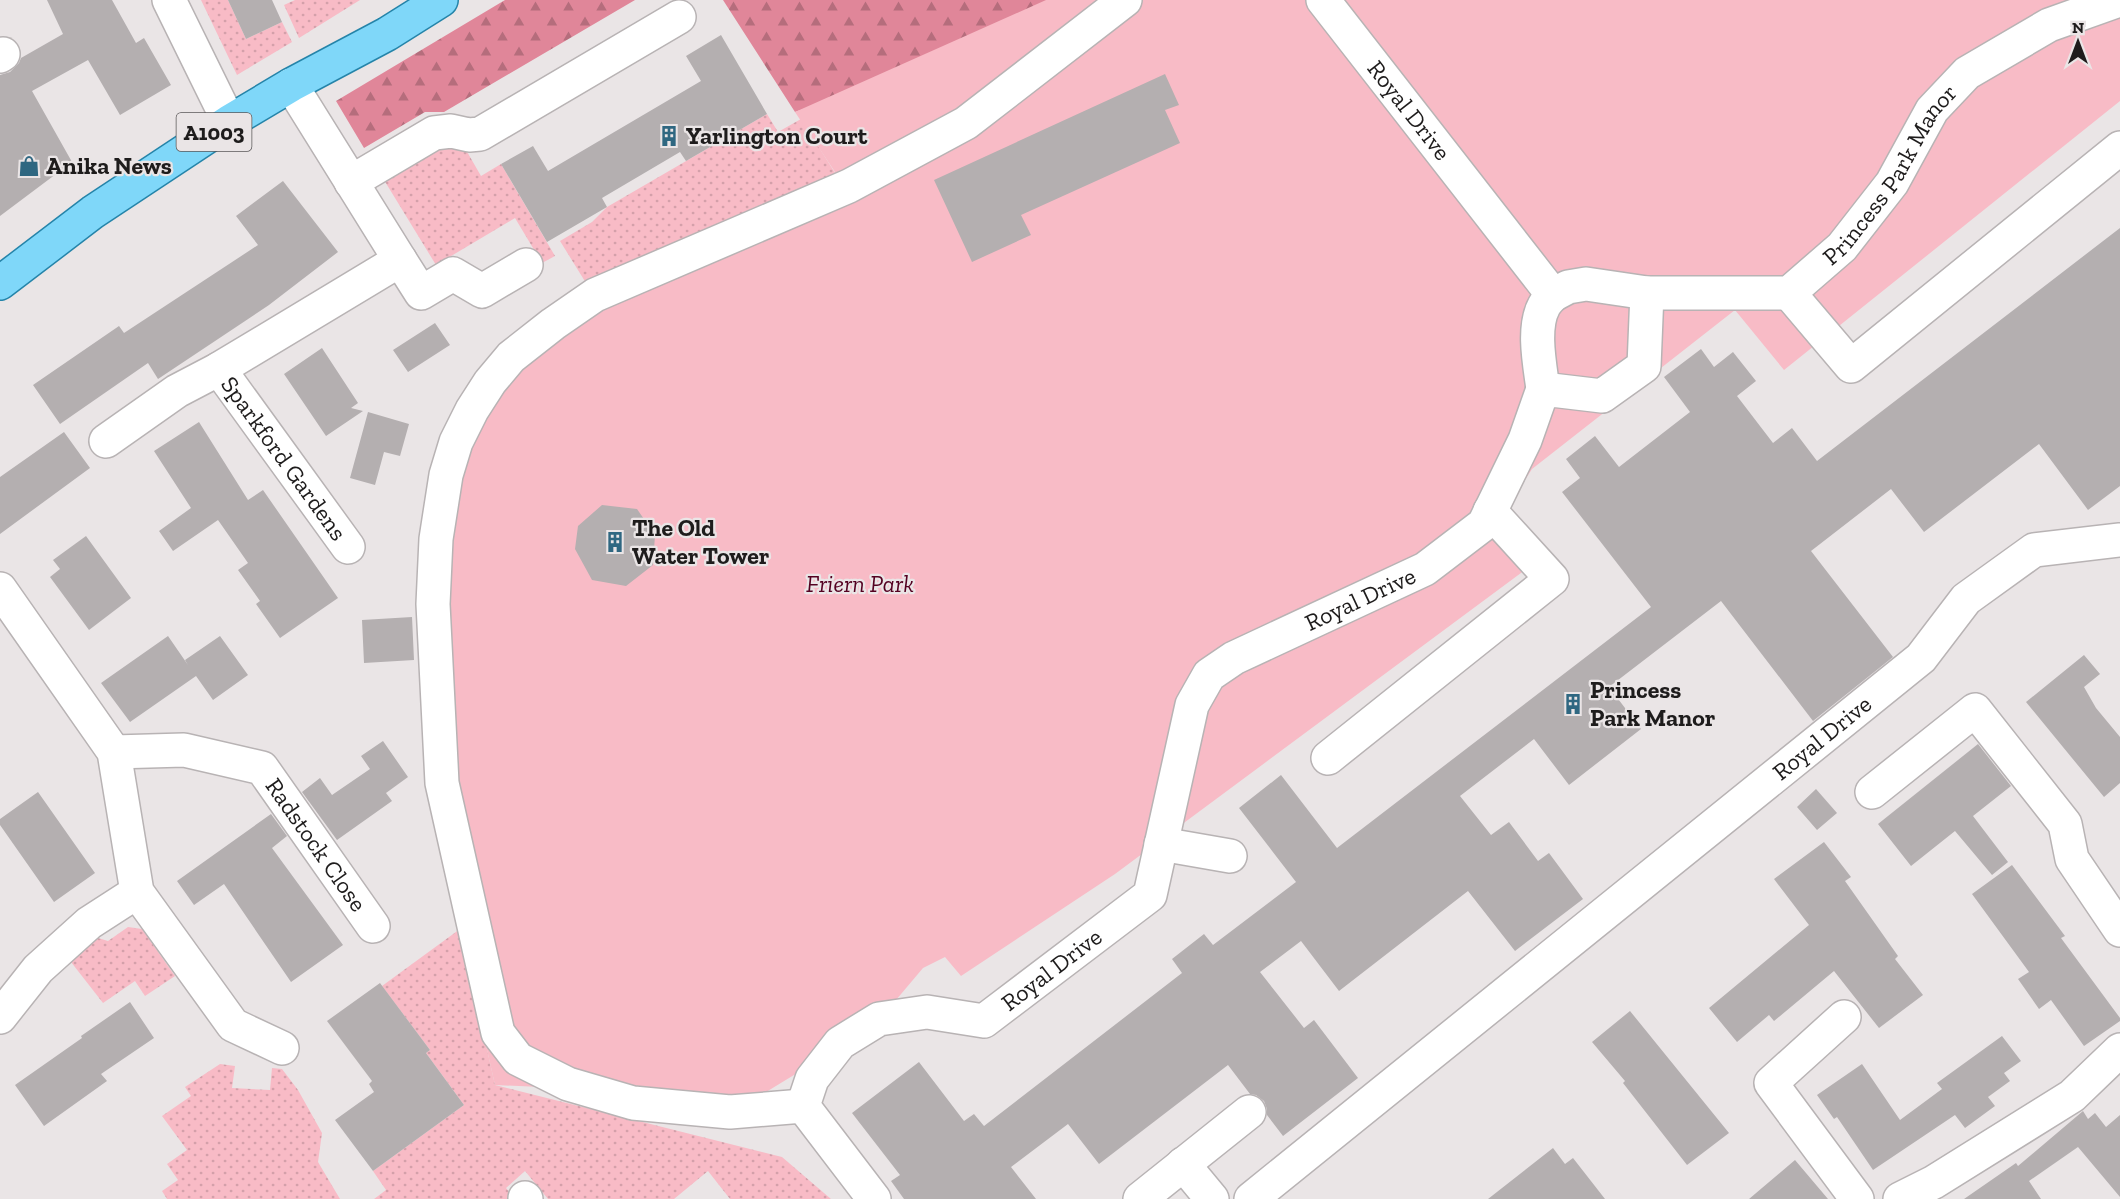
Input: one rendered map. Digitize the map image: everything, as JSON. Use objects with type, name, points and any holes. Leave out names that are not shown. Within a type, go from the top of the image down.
[{"type":"main road","name":"A1003","points":[[0,283],[93,212],[229,122],[387,34],[441,0]]},
{"type":"street","points":[[169,0],[229,122]]},
{"type":"street","points":[[874,1199],[803,1106],[730,1112],[633,1103],[568,1084],[518,1059],[498,1033],[442,783],[433,592],[436,539],[446,474],[461,431],[490,382],[511,357],[553,324],[595,295],[849,186],[966,123],[1125,0]]},
{"type":"street","name":"Royal Drive","points":[[1323,0],[1553,295]]},
{"type":"street","name":"Princess Park Manor","points":[[1789,293],[1842,247],[1892,183],[1932,110],[1967,73],[2049,25],[2119,0]]},
{"type":"street","points":[[351,182],[434,133],[451,131],[469,135],[480,134],[679,17]]},
{"type":"street","points":[[291,86],[421,293],[453,274],[482,291],[526,265]]},
{"type":"street","points":[[1647,293],[1644,366],[1602,396],[1543,389],[1538,345],[1539,324],[1544,307],[1553,295],[1568,287],[1586,284],[1647,293],[1789,293],[1851,366],[2120,148]]},
{"type":"street","name":"Sparkford Gardens","points":[[106,441],[177,391],[219,369],[400,260]]},
{"type":"street","name":"Sparkford Gardens","points":[[219,369],[348,547]]},
{"type":"street","name":"Royal Drive","points":[[803,1106],[812,1079],[840,1043],[879,1019],[927,1012],[984,1021],[1150,895],[1192,705],[1209,675],[1234,658],[1425,569],[1484,524],[1525,441],[1543,389]]},
{"type":"street","points":[[1328,758],[1552,579],[1491,511]]},
{"type":"street","name":"Royal Drive","points":[[1251,1199],[1921,658],[1966,599],[2034,550],[2120,540]]},
{"type":"street","points":[[0,588],[114,752],[137,892],[233,1025],[282,1048]]},
{"type":"street","points":[[1872,792],[1975,711],[2065,824],[2072,859],[2120,930]]},
{"type":"street","name":"Radstock Close","points":[[114,752],[184,750],[262,768],[373,926]]},
{"type":"street","points":[[1161,844],[1230,856]]},
{"type":"street","points":[[0,1017],[38,969],[89,922],[137,892]]},
{"type":"street","points":[[1844,1017],[1771,1083],[1857,1199]]},
{"type":"street","points":[[1900,1199],[1938,1190],[2047,1111],[2072,1096],[2120,1050]]},
{"type":"street","points":[[1140,1199],[1249,1112]]},
{"type":"street","points":[[1184,1164],[1212,1199]]},
{"type":"green space","points":[[201,0],[228,0],[246,39],[282,22],[292,42],[237,75]]},
{"type":"green space","points":[[295,0],[360,0],[299,38],[284,5]]},
{"type":"green space","points":[[505,0],[635,0],[444,112],[425,112],[364,148],[336,101]]},
{"type":"green space","points":[[723,0],[1105,0],[795,112]]},
{"type":"green space","name":"Friern Park","points":[[1046,0],[2120,0],[2120,101],[1784,370],[1735,310],[1532,469],[1489,536],[1525,570],[1115,874],[961,976],[945,957],[923,968],[896,1000],[812,1064],[758,1097],[495,1085],[427,784],[420,604],[479,374],[837,175],[795,112]]},
{"type":"green space","points":[[767,114],[778,132],[801,119],[837,176],[586,283],[560,241],[592,222],[607,207]]},
{"type":"green space","points":[[458,136],[481,176],[501,164],[555,256],[542,263],[515,218],[436,265],[384,180]]},
{"type":"green space","points":[[128,927],[142,929],[175,976],[145,996],[135,981],[103,1003],[71,962],[82,941],[84,943],[98,938],[108,941]]},
{"type":"green space","points":[[460,929],[495,1085],[782,1157],[831,1199],[730,1199],[708,1171],[674,1199],[548,1199],[525,1171],[506,1188],[515,1199],[374,1199],[386,1190],[373,1171],[464,1105],[426,1053],[430,1050],[382,986]]},
{"type":"green space","points":[[220,1064],[235,1066],[232,1088],[270,1090],[272,1068],[282,1069],[298,1090],[322,1133],[318,1162],[340,1199],[167,1199],[162,1191],[178,1180],[167,1164],[187,1150],[162,1116],[191,1096],[185,1087]]},
{"type":"building","points":[[47,0],[112,0],[136,43],[144,38],[171,85],[120,115],[88,60],[32,91],[72,162],[0,216],[0,75],[10,72],[21,58],[63,34]]},
{"type":"building","points":[[228,0],[272,0],[282,22],[246,39]]},
{"type":"building","name":"Yarlington Court","points":[[721,35],[767,114],[686,161],[680,152],[602,198],[607,207],[547,242],[501,164],[533,146],[548,171],[701,81],[686,56]]},
{"type":"building","points":[[1165,74],[1179,105],[1165,110],[1180,143],[1021,215],[1031,235],[972,262],[934,180]]},
{"type":"building","points":[[283,181],[338,252],[269,305],[158,379],[148,363],[60,424],[33,385],[119,326],[124,333],[258,245],[236,216]]},
{"type":"building","name":"Princess Park Manor","points":[[2120,228],[2120,486],[2088,510],[2039,444],[1924,532],[1891,489],[1811,551],[1893,657],[1813,721],[1721,601],[1609,687],[1641,729],[1569,785],[1534,739],[1460,796],[1491,835],[1509,822],[1538,861],[1549,853],[1583,899],[1515,951],[1468,891],[1339,991],[1301,941],[1260,972],[1304,1028],[1314,1020],[1358,1078],[1283,1136],[1267,1115],[1264,1101],[1250,1094],[1228,1065],[1099,1164],[1068,1124],[1011,1167],[1036,1199],[904,1199],[891,1181],[900,1175],[852,1113],[919,1062],[964,1121],[974,1114],[984,1126],[1182,973],[1172,959],[1204,934],[1213,945],[1296,882],[1239,808],[1281,775],[1337,848],[1651,607],[1562,492],[1580,478],[1566,459],[1595,436],[1619,467],[1690,412],[1664,377],[1701,349],[1714,367],[1733,352],[1756,381],[1737,396],[1773,443],[1792,428],[1817,461]]},
{"type":"building","points":[[435,323],[450,345],[408,372],[393,350]]},
{"type":"building","points":[[322,348],[358,403],[351,408],[363,411],[326,436],[284,374]]},
{"type":"building","points":[[368,412],[409,424],[400,456],[384,452],[375,485],[350,478]]},
{"type":"building","points":[[199,422],[248,500],[263,490],[338,598],[280,638],[256,604],[260,601],[238,570],[248,563],[218,520],[173,551],[159,531],[191,508],[154,451]]},
{"type":"building","points":[[64,432],[90,468],[0,534],[0,477]]},
{"type":"building","name":"The Old Water Tower","points":[[602,505],[637,509],[655,535],[653,565],[626,586],[592,580],[575,549],[578,526]]},
{"type":"building","points":[[86,536],[131,598],[89,630],[50,577],[60,569],[53,560]]},
{"type":"building","points":[[412,617],[414,660],[364,663],[362,620]]},
{"type":"building","points":[[168,636],[188,665],[185,660],[220,636],[248,675],[213,700],[196,676],[130,722],[101,683]]},
{"type":"building","points":[[2084,655],[2100,674],[2084,687],[2096,708],[2120,737],[2120,783],[2104,797],[2026,702]]},
{"type":"building","points":[[383,741],[408,777],[386,793],[392,801],[337,840],[302,792],[320,778],[332,795],[370,769],[361,756]]},
{"type":"building","points":[[1978,744],[2011,786],[1973,816],[2008,862],[1992,875],[1955,831],[1911,866],[1878,824]]},
{"type":"building","points":[[1816,789],[1837,813],[1817,830],[1797,807]]},
{"type":"building","points":[[38,792],[95,873],[54,902],[0,825],[0,819]]},
{"type":"building","points":[[271,814],[287,836],[272,848],[343,945],[291,982],[224,884],[194,905],[177,881]]},
{"type":"building","points":[[1824,842],[1851,877],[1845,881],[1898,956],[1895,959],[1923,995],[1879,1028],[1834,971],[1774,1021],[1769,1015],[1737,1042],[1709,1008],[1809,925],[1774,879]]},
{"type":"building","points":[[2012,865],[2065,936],[2061,938],[2120,1018],[2120,1021],[2084,1046],[2051,1000],[2039,1009],[2018,979],[2029,972],[1972,894]]},
{"type":"building","points":[[380,983],[430,1050],[426,1053],[464,1105],[373,1171],[335,1120],[374,1092],[369,1084],[372,1081],[327,1021]]},
{"type":"building","points":[[130,1002],[154,1038],[101,1074],[107,1081],[44,1126],[15,1085]]},
{"type":"building","points":[[1630,1011],[1729,1133],[1687,1165],[1623,1083],[1625,1081],[1592,1042]]},
{"type":"building","points":[[2002,1036],[2021,1061],[2004,1073],[2010,1081],[1988,1097],[1995,1106],[1965,1128],[1955,1115],[1873,1170],[1837,1117],[1834,1119],[1817,1095],[1862,1064],[1900,1120],[1942,1089],[1937,1083]]},
{"type":"building","points":[[2083,1111],[2088,1119],[2095,1113],[2106,1127],[2120,1115],[2120,1197],[2078,1147],[2029,1181],[2041,1199],[1964,1199],[2016,1163],[2018,1166]]},
{"type":"building","points":[[1553,1148],[1565,1164],[1573,1158],[1605,1199],[1488,1199]]},
{"type":"building","points":[[1795,1160],[1828,1199],[1749,1199]]},
{"type":"place","name":"Yarlington Court","points":[[669,136]]},
{"type":"place","name":"Anika News","points":[[29,166]]},
{"type":"place","name":"The Old Water Tower","points":[[615,542]]},
{"type":"place","name":"Princess Park Manor","points":[[1573,704]]}]
